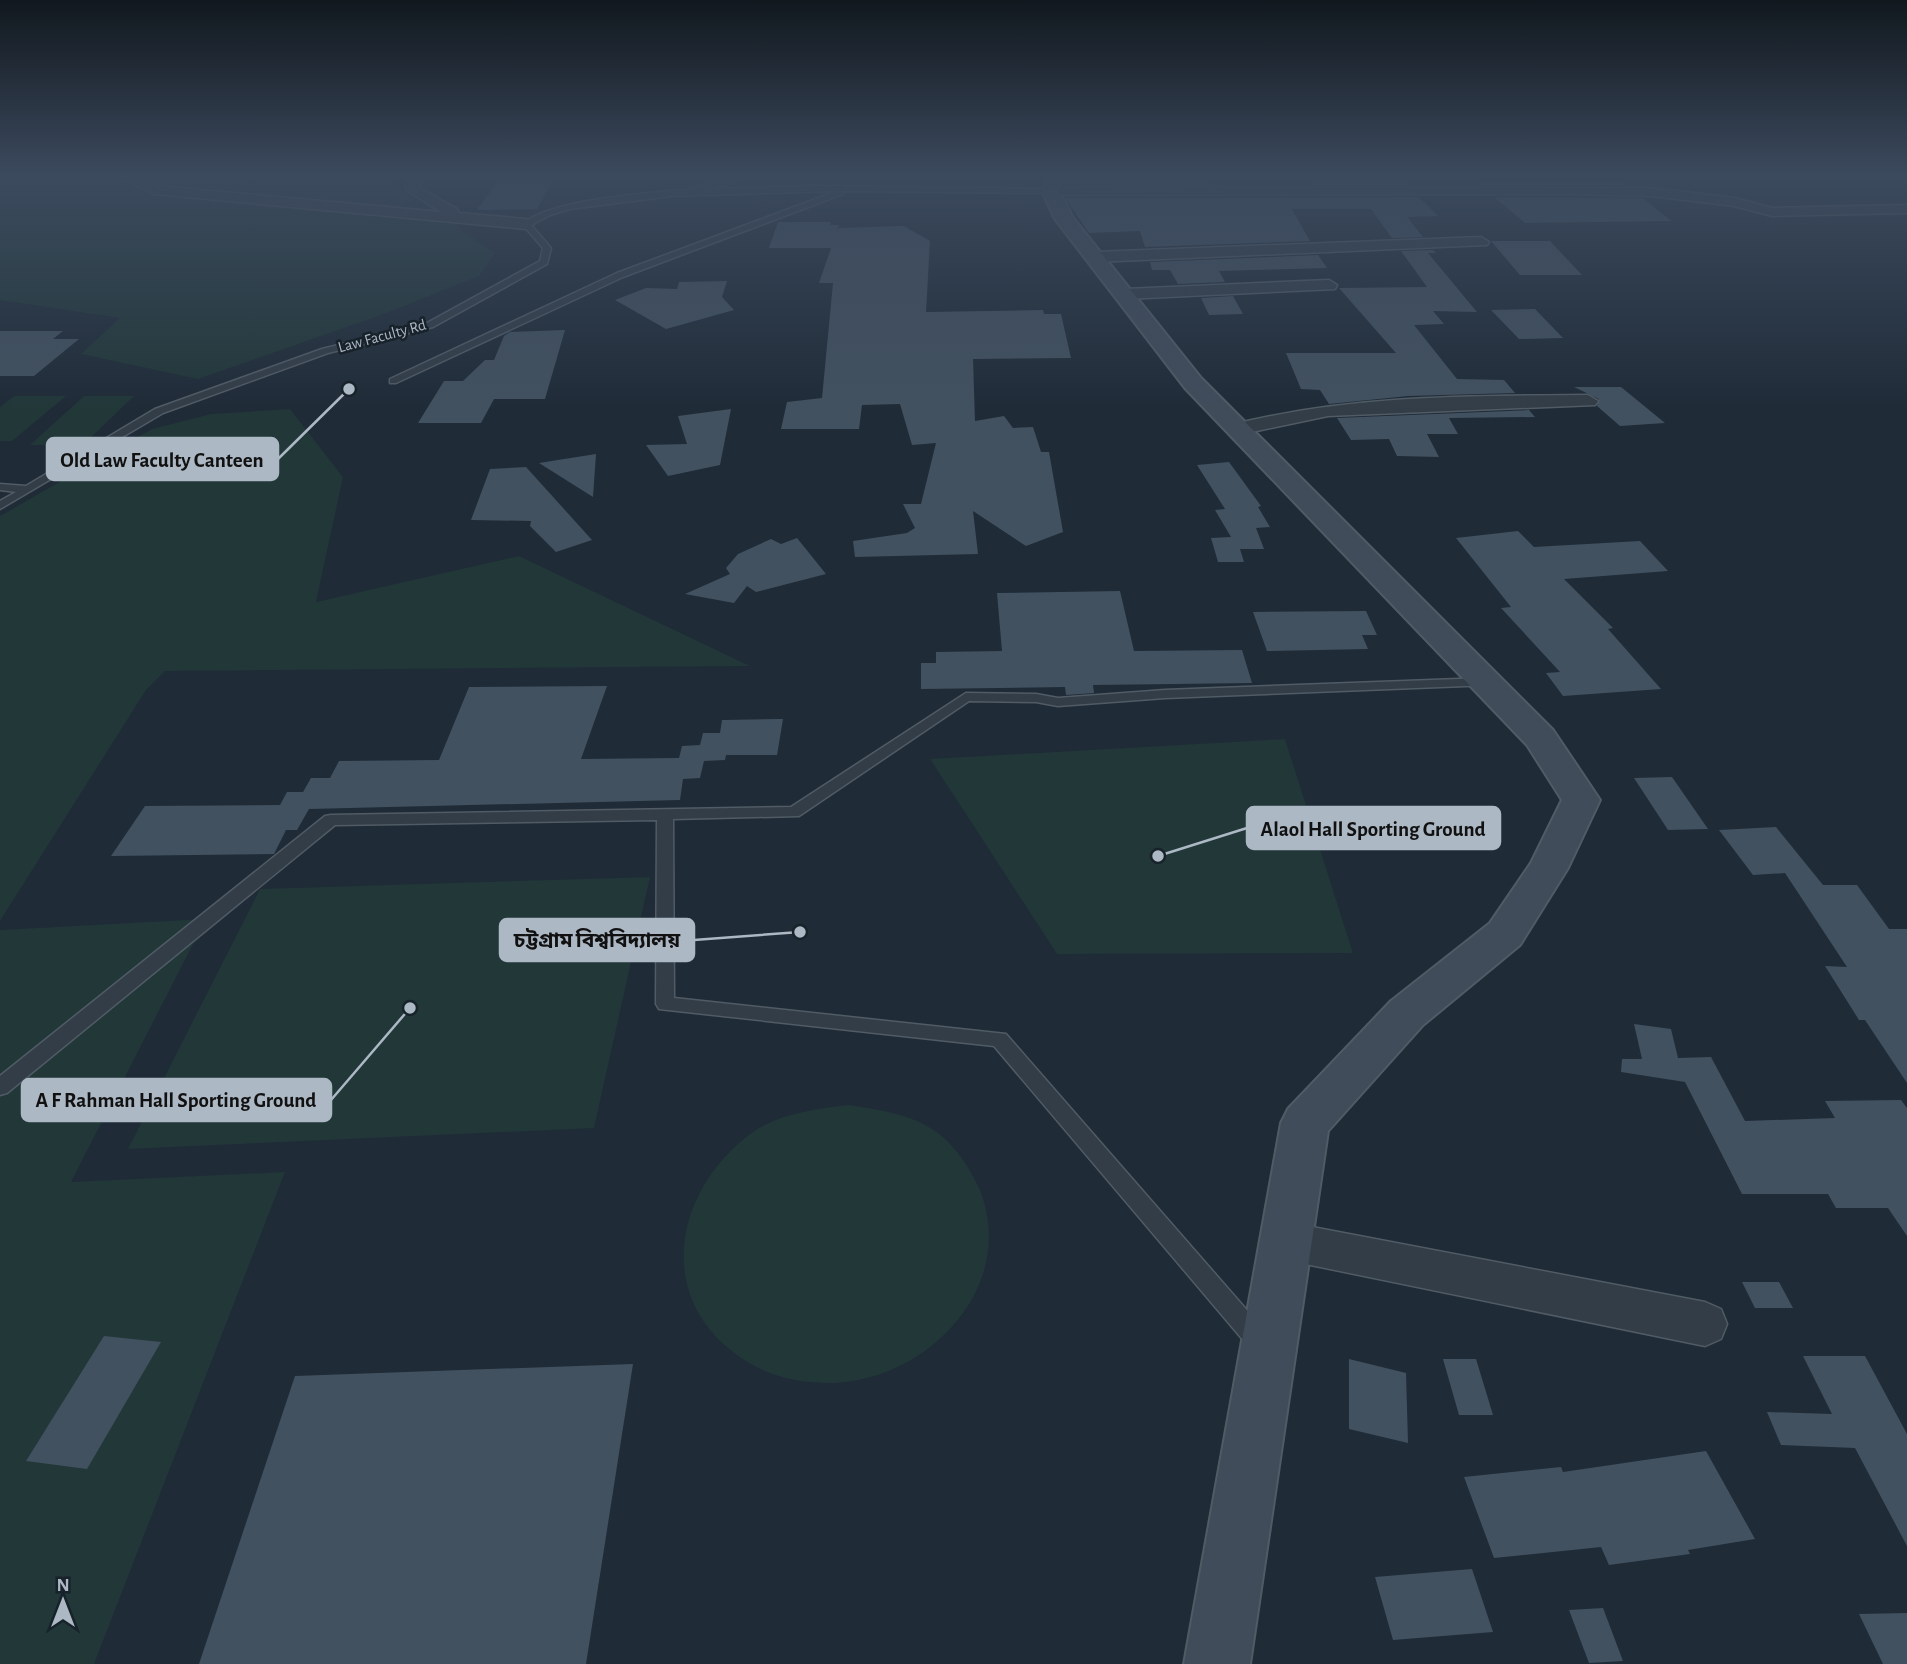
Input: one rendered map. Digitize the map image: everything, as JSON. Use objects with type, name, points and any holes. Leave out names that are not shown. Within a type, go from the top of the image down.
[{"type":"street","points":[[1092,254],[1193,383],[1540,738],[1581,800],[1548,868],[1505,934],[1408,1013],[1305,1123],[1217,1664]]},
{"type":"street","points":[[1095,257],[1163,254]]},
{"type":"street","points":[[1125,294],[1329,285]]},
{"type":"street","points":[[1238,429],[1328,410],[1522,401],[1588,401]]},
{"type":"street","points":[[1286,1241],[1705,1324]]},
{"type":"lane","name":"Law Faculty Rd","points":[[0,506],[159,411],[325,351],[430,325],[519,278],[544,262],[546,254]]},
{"type":"lane","points":[[393,381],[620,275],[678,254]]},
{"type":"lane","points":[[0,487],[27,489]]},
{"type":"lane","points":[[0,1087],[331,820],[794,812],[966,697],[1036,698],[1058,702],[1165,694],[1486,682]]},
{"type":"lane","points":[[665,815],[665,1004],[999,1039],[1268,1351]]},
{"type":"green space","points":[[0,254],[495,254],[479,276],[381,315],[198,379],[81,354],[120,318],[0,300]]},
{"type":"green space","points":[[14,396],[66,396],[12,441],[0,441],[0,407]]},
{"type":"green space","points":[[84,396],[134,396],[83,445],[30,445]]},
{"type":"green space","points":[[290,409],[343,477],[316,602],[519,556],[750,666],[165,671],[146,690],[0,921],[0,516],[152,429],[211,414]]},
{"type":"green space","points":[[1285,739],[1353,953],[1057,954],[930,759]]},
{"type":"green space","points":[[650,877],[594,1128],[128,1149],[260,889]]},
{"type":"green space","points":[[206,919],[71,1182],[285,1172],[94,1664],[0,1664],[0,930]]},
{"type":"green space","points":[[849,1105],[917,1121],[938,1133],[957,1151],[979,1188],[988,1225],[986,1261],[975,1294],[954,1324],[928,1349],[896,1368],[861,1380],[824,1383],[785,1378],[761,1369],[739,1356],[705,1323],[690,1295],[684,1265],[685,1236],[694,1206],[708,1178],[728,1153],[753,1132],[787,1116]]},
{"type":"building","points":[[829,254],[929,254],[926,312],[1043,310],[1044,314],[1061,314],[1071,358],[973,359],[975,421],[1004,416],[1013,428],[1033,427],[1041,452],[1049,452],[1063,532],[1026,546],[973,511],[978,554],[855,557],[853,541],[907,533],[915,528],[903,504],[921,504],[936,443],[912,445],[900,404],[862,405],[859,429],[781,429],[787,402],[822,398],[833,283],[819,283]]},
{"type":"building","points":[[1403,254],[1429,254],[1477,312],[1433,311],[1444,324],[1414,325],[1457,379],[1504,380],[1515,393],[1408,396],[1329,404],[1320,390],[1301,389],[1286,353],[1396,353],[1339,288],[1427,287]]},
{"type":"building","points":[[1502,254],[1562,254],[1582,275],[1520,275]]},
{"type":"building","points":[[1318,255],[1327,268],[1219,271],[1225,282],[1178,284],[1170,270],[1152,270],[1150,262]]},
{"type":"building","points":[[727,281],[722,297],[734,310],[666,329],[615,300],[646,288],[677,289],[679,282]]},
{"type":"building","points":[[1233,296],[1243,314],[1209,315],[1201,298]]},
{"type":"building","points":[[1535,309],[1563,338],[1519,339],[1491,310]]},
{"type":"building","points":[[565,330],[545,399],[494,399],[481,423],[418,423],[444,381],[463,381],[485,360],[494,360],[504,336],[510,332]]},
{"type":"building","points":[[0,331],[63,331],[53,339],[79,339],[34,376],[0,376]]},
{"type":"building","points":[[1574,387],[1621,387],[1665,423],[1620,426],[1597,406],[1599,399]]},
{"type":"building","points":[[731,409],[720,465],[668,476],[646,445],[687,444],[678,416]]},
{"type":"building","points":[[1529,410],[1535,417],[1449,418],[1458,434],[1427,434],[1439,457],[1397,456],[1389,439],[1351,440],[1337,418]]},
{"type":"building","points":[[596,454],[593,497],[539,463]]},
{"type":"building","points":[[1229,462],[1261,506],[1258,507],[1270,527],[1256,528],[1264,549],[1240,549],[1244,562],[1218,562],[1211,538],[1231,537],[1215,510],[1225,509],[1197,465]]},
{"type":"building","points":[[526,467],[592,540],[556,552],[530,526],[531,521],[471,520],[490,469]]},
{"type":"building","points":[[1518,531],[1534,547],[1640,541],[1668,571],[1564,579],[1613,628],[1608,629],[1661,689],[1563,696],[1546,673],[1560,672],[1501,608],[1511,607],[1456,538]]},
{"type":"building","points":[[797,538],[826,574],[756,592],[747,586],[734,603],[685,594],[730,574],[726,568],[738,554],[771,539],[781,544]]},
{"type":"building","points":[[1120,591],[1134,651],[1242,650],[1252,683],[1093,685],[1094,693],[1066,695],[1065,687],[921,689],[921,663],[936,663],[936,652],[1002,651],[997,593]]},
{"type":"building","points":[[1366,611],[1377,635],[1362,635],[1368,649],[1267,651],[1253,612]]},
{"type":"building","points":[[607,686],[581,759],[679,758],[682,746],[700,745],[703,733],[720,733],[722,720],[783,719],[777,755],[726,755],[725,760],[704,761],[700,778],[683,779],[680,800],[309,809],[297,830],[286,830],[274,854],[111,856],[145,806],[280,805],[287,792],[303,792],[311,778],[330,778],[339,761],[439,760],[469,687]]},
{"type":"building","points":[[1672,777],[1708,829],[1668,830],[1634,778]]},
{"type":"building","points":[[1776,827],[1823,885],[1857,885],[1889,929],[1907,929],[1907,1083],[1865,1020],[1859,1020],[1825,966],[1847,967],[1785,873],[1753,875],[1719,830]]},
{"type":"building","points":[[1634,1024],[1671,1029],[1678,1058],[1711,1057],[1745,1121],[1835,1118],[1825,1101],[1901,1100],[1907,1108],[1907,1236],[1888,1208],[1836,1208],[1828,1194],[1742,1194],[1685,1082],[1621,1072],[1622,1059],[1642,1059]]},
{"type":"building","points":[[1742,1282],[1779,1282],[1793,1308],[1755,1308]]},
{"type":"building","points":[[104,1336],[161,1342],[87,1469],[26,1461]]},
{"type":"building","points":[[1803,1356],[1865,1356],[1907,1434],[1907,1546],[1855,1448],[1781,1445],[1767,1412],[1832,1414]]},
{"type":"building","points":[[1349,1359],[1406,1373],[1408,1443],[1349,1429]]},
{"type":"building","points":[[1443,1359],[1476,1359],[1493,1415],[1459,1415]]},
{"type":"building","points":[[633,1364],[586,1664],[199,1664],[295,1376]]},
{"type":"building","points":[[1706,1451],[1755,1539],[1688,1550],[1690,1554],[1609,1565],[1601,1547],[1494,1558],[1464,1477],[1561,1467],[1563,1472]]},
{"type":"building","points":[[1472,1569],[1493,1632],[1393,1640],[1375,1577]]},
{"type":"building","points":[[1603,1608],[1623,1661],[1589,1663],[1569,1610]]},
{"type":"building","points":[[1907,1613],[1907,1664],[1883,1664],[1859,1614]]},
{"type":"place","name":"Old Law Faculty Canteen","points":[[349,389]]},
{"type":"place","name":"Alaol Hall Sporting Ground","points":[[1158,856]]},
{"type":"place","name":"চট্টগ্রাম বিশ্ববিদ্যালয়","points":[[800,932]]},
{"type":"place","name":"A F Rahman Hall Sporting Ground","points":[[410,1008]]}]
